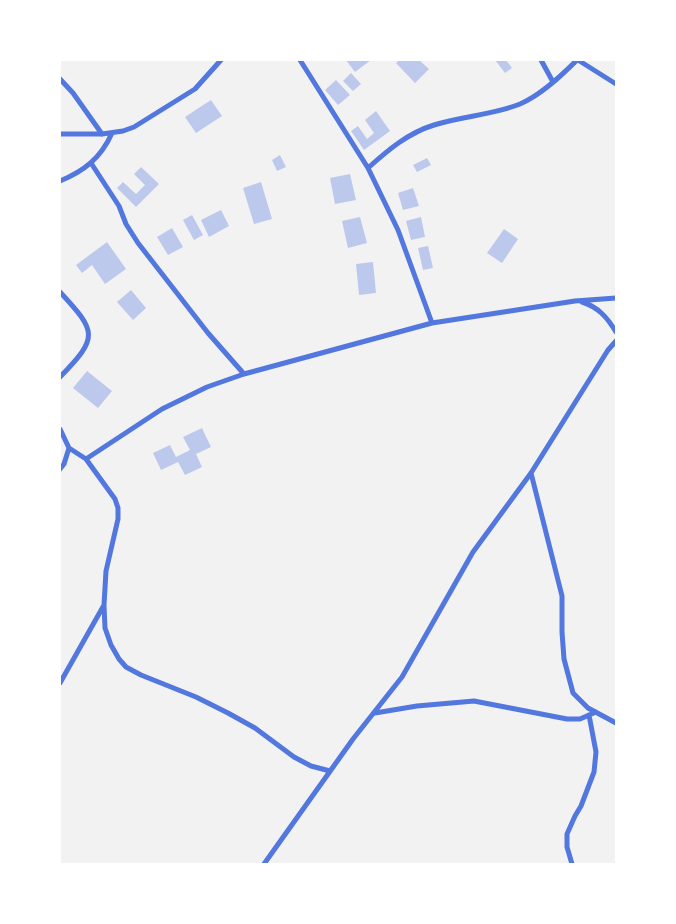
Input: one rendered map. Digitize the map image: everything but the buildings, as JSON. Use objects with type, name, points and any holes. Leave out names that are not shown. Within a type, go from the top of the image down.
[{"type":"street","points":[[60,134],[102,134],[134,127],[195,89],[221,60]]},
{"type":"street","points":[[300,60],[368,168],[398,230],[432,323]]},
{"type":"street","points":[[541,60],[553,82]]},
{"type":"street","points":[[368,168],[387,150],[408,136],[434,125],[520,104],[553,82],[578,60],[616,84]]},
{"type":"street","points":[[60,79],[73,93],[102,134]]},
{"type":"street","points":[[60,181],[75,175],[96,159],[106,146],[112,133]]},
{"type":"street","points":[[91,163],[119,206],[126,224],[138,243],[208,333],[244,374]]},
{"type":"street","points":[[60,292],[87,325],[89,337],[83,352],[60,377]]},
{"type":"street","points":[[86,459],[162,408],[244,374],[432,323],[578,301],[616,298]]},
{"type":"street","points":[[578,301],[590,304],[606,316],[616,332]]},
{"type":"street","points":[[264,864],[352,739],[402,677],[473,552],[531,473],[608,350],[616,341]]},
{"type":"street","points":[[60,429],[69,448],[86,459],[115,499],[118,508],[118,519],[106,571],[104,605],[105,628],[119,659],[126,667],[228,713],[255,728],[294,757],[311,766],[330,771]]},
{"type":"street","points":[[60,469],[68,455],[69,448]]},
{"type":"street","points":[[60,456],[68,455]]},
{"type":"street","points":[[531,473],[562,596],[564,659],[573,693],[588,708],[616,723]]},
{"type":"street","points":[[60,683],[104,605]]},
{"type":"street","points":[[374,713],[417,706],[474,702],[567,719],[580,719],[596,712]]},
{"type":"street","points":[[572,864],[567,847],[567,834],[581,806],[594,772],[596,752],[589,715]]}]
